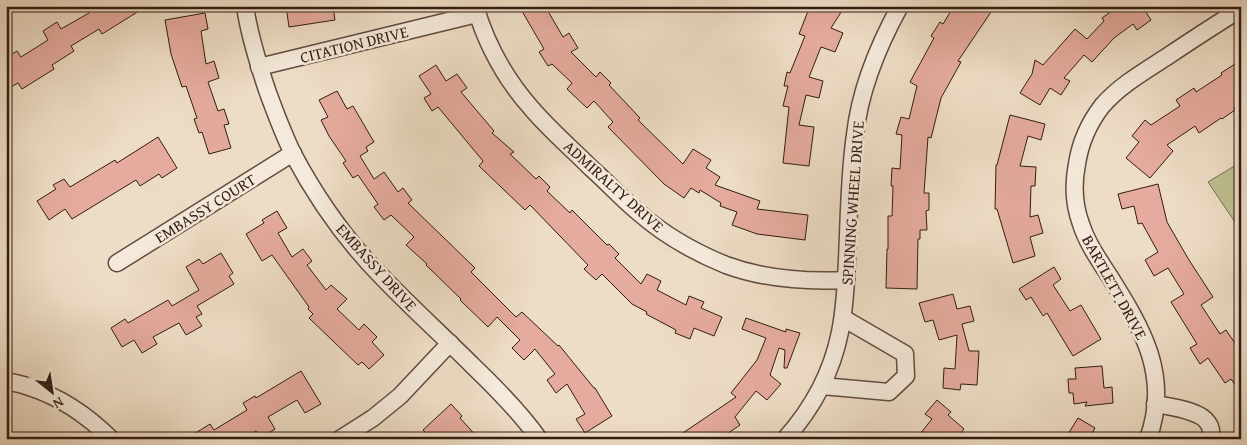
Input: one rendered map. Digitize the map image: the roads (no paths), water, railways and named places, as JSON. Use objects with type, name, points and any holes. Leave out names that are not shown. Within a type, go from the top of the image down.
[{"type":"street","name":"EMBASSY DRIVE","points":[[246,6],[251,38],[259,67],[278,120],[293,153],[318,197],[346,236],[382,278],[508,399],[540,439]]},
{"type":"street","name":"SPINNING WHEEL DRIVE","points":[[785,439],[807,412],[822,386],[840,334],[845,305],[851,178],[857,118],[873,62],[900,6]]},
{"type":"street","name":"BARTLETT DRIVE","points":[[1148,439],[1155,404],[1156,377],[1152,359],[1140,328],[1128,305],[1091,247],[1081,224],[1076,205],[1075,190],[1078,156],[1084,137],[1093,119],[1120,89],[1139,74],[1241,9]]},
{"type":"street","name":"CITATION DRIVE","points":[[259,67],[476,10]]},
{"type":"street","name":"ADMIRALTY DRIVE","points":[[476,10],[485,34],[498,59],[513,85],[531,108],[637,212],[661,230],[706,256],[748,272],[799,280],[846,280]]},
{"type":"street","name":"EMBASSY COURT","points":[[117,263],[293,153]]},
{"type":"street","points":[[822,386],[889,392],[906,376],[905,354],[842,318]]},
{"type":"street","points":[[340,439],[373,418],[400,396],[450,343]]},
{"type":"street","points":[[6,381],[29,387],[64,402],[95,424],[111,439]]},
{"type":"street","points":[[1155,404],[1186,410],[1201,416],[1208,421],[1211,429],[1211,439]]}]
